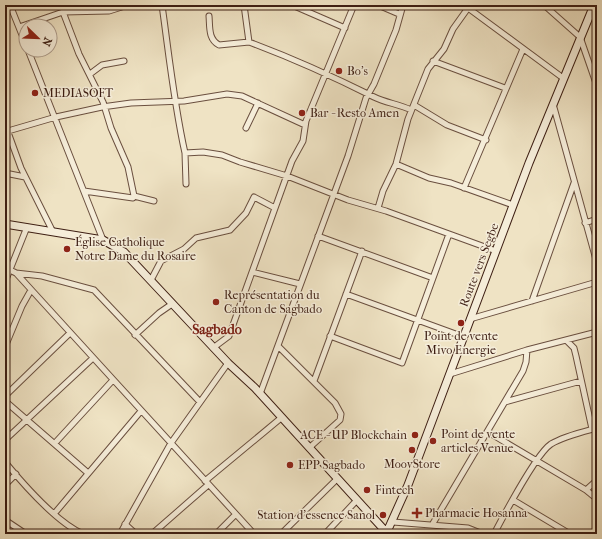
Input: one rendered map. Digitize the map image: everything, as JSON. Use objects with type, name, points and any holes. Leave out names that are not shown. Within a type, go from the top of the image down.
[{"type":"main road","name":"Route vers Segbe","points":[[387,534],[450,374],[553,102],[594,5]]},
{"type":"main road","points":[[5,224],[103,240],[124,252],[213,348],[260,394],[387,534]]},
{"type":"street","points":[[10,5],[18,25]]},
{"type":"street","points":[[45,18],[63,12],[109,11],[128,5]]},
{"type":"street","points":[[162,5],[171,63],[174,102],[186,154],[186,184]]},
{"type":"street","points":[[244,5],[250,42]]},
{"type":"street","points":[[292,5],[345,28]]},
{"type":"street","points":[[213,348],[229,336],[276,208],[286,176],[303,141],[305,125],[354,5]]},
{"type":"street","points":[[378,5],[400,14]]},
{"type":"street","points":[[260,394],[368,94],[396,30],[403,5]]},
{"type":"street","points":[[544,5],[580,37],[597,86]]},
{"type":"street","points":[[378,208],[387,181],[396,164],[412,108],[428,69],[444,49],[466,6],[563,78]]},
{"type":"street","points":[[63,12],[79,54],[90,74],[104,106],[111,128],[128,167],[134,196]]},
{"type":"street","points":[[209,16],[210,35],[215,44],[250,42],[368,94],[412,108],[447,125],[486,140]]},
{"type":"street","points":[[464,188],[486,140],[505,88],[523,49]]},
{"type":"street","points":[[31,58],[56,117],[103,240]]},
{"type":"street","points":[[90,74],[102,65],[124,61]]},
{"type":"street","points":[[433,61],[505,88]]},
{"type":"street","points":[[53,232],[25,177],[6,128],[104,106],[131,102],[174,102],[227,94],[242,96],[305,125]]},
{"type":"street","points":[[553,102],[597,263]]},
{"type":"street","points":[[246,128],[258,103]]},
{"type":"street","points":[[186,154],[215,153],[286,176],[348,200],[378,208],[496,251]]},
{"type":"street","points":[[396,164],[430,178],[513,205]]},
{"type":"street","points":[[5,173],[25,177]]},
{"type":"street","points":[[532,301],[574,183]]},
{"type":"street","points":[[84,191],[133,198],[134,196],[154,202]]},
{"type":"street","points":[[151,280],[161,262],[184,250],[196,238],[230,230],[246,213],[254,197],[276,208]]},
{"type":"street","points":[[585,223],[597,219]]},
{"type":"street","points":[[5,282],[27,227]]},
{"type":"street","points":[[330,336],[402,363],[449,234]]},
{"type":"street","points":[[318,236],[433,278]]},
{"type":"street","points":[[314,381],[362,251]]},
{"type":"street","points":[[10,270],[16,273],[42,276],[91,288],[200,402]]},
{"type":"street","points":[[252,272],[300,284]]},
{"type":"street","points":[[16,273],[235,515],[254,534]]},
{"type":"street","points":[[470,319],[597,282]]},
{"type":"street","points":[[5,347],[22,306],[31,290]]},
{"type":"street","points":[[346,294],[464,337]]},
{"type":"street","points":[[135,335],[159,313],[172,304]]},
{"type":"street","points":[[450,374],[527,350],[597,332]]},
{"type":"street","points":[[5,396],[70,334]]},
{"type":"street","points":[[494,534],[538,460],[552,443],[594,428],[581,381],[574,348],[567,340]]},
{"type":"street","points":[[278,346],[314,381],[340,410],[341,417],[309,448]]},
{"type":"street","points":[[432,525],[523,371],[526,362],[527,350]]},
{"type":"street","points":[[5,440],[93,358]]},
{"type":"street","points":[[120,534],[171,443],[228,363]]},
{"type":"street","points":[[55,443],[113,380]]},
{"type":"street","points":[[505,402],[581,381]]},
{"type":"street","points":[[5,401],[88,473]]},
{"type":"street","points":[[54,514],[141,411]]},
{"type":"street","points":[[152,534],[281,418]]},
{"type":"street","points":[[488,432],[538,460],[586,490],[597,499]]},
{"type":"street","points":[[5,462],[54,514],[73,529],[83,534]]},
{"type":"street","points":[[5,485],[16,474]]},
{"type":"street","points":[[281,534],[338,479]]},
{"type":"street","points":[[586,490],[597,480]]},
{"type":"street","points":[[325,534],[357,500]]},
{"type":"street","points":[[513,500],[570,534]]},
{"type":"street","points":[[216,534],[235,515]]},
{"type":"street","points":[[5,520],[26,534]]},
{"type":"street","points":[[393,522],[468,528],[483,534]]},
{"type":"street","points":[[125,524],[136,534]]},
{"type":"place","name":"Bo's","points":[[339,71]]},
{"type":"place","name":"MEDIASOFT","points":[[35,93]]},
{"type":"place","name":"Bar - Resto Amen","points":[[302,113]]},
{"type":"place","name":"Église Catholique Notre Dame du Rosaire","points":[[67,249]]},
{"type":"place","name":"Représentation du Canton de Sagbado","points":[[216,302]]},
{"type":"place","name":"Point de vente Mivo Energie","points":[[461,323]]},
{"type":"place","name":"ACE - UP Blockchain","points":[[415,435]]},
{"type":"place","name":"Point de vente articles Venue","points":[[433,441]]},
{"type":"place","name":"MoovStore","points":[[412,450]]},
{"type":"place","name":"EPP Sagbado","points":[[290,465]]},
{"type":"place","name":"Fintech","points":[[367,490]]},
{"type":"place","name":"Pharmacie Hosanna","points":[[417,513]]},
{"type":"place","name":"Station d'essence Sanol","points":[[383,515]]},
{"type":"district","name":"Sagbado","points":[[217,329]]}]
